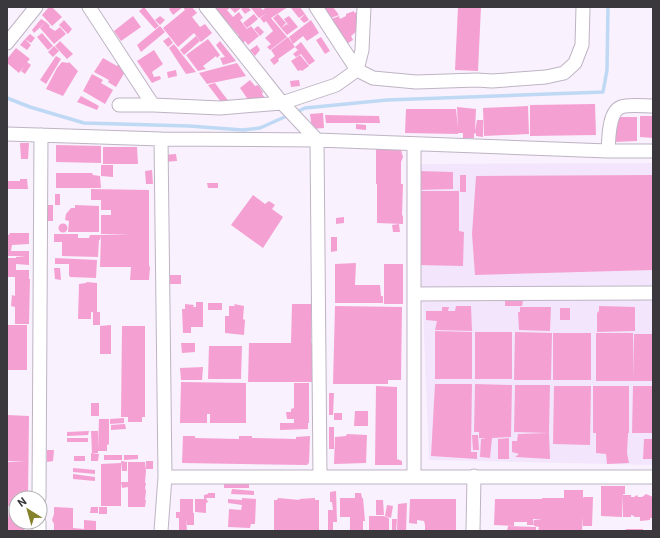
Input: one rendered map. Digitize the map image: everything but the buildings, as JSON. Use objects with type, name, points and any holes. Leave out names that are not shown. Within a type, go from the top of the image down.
[{"type":"street","points":[[7,43],[36,7]]},
{"type":"street","points":[[90,7],[153,105]]},
{"type":"street","points":[[206,7],[282,103],[314,137],[320,477]]},
{"type":"street","points":[[316,7],[357,70],[373,78],[416,82],[492,81],[546,78],[564,73],[575,63],[582,45],[583,7]]},
{"type":"street","points":[[119,105],[220,108],[282,103],[336,85],[357,70],[362,50],[364,7]]},
{"type":"street","points":[[608,151],[611,118],[615,110],[622,106],[653,106]]},
{"type":"street","points":[[7,134],[161,140],[314,137],[414,144],[608,151],[653,151]]},
{"type":"street","points":[[39,490],[41,135]]},
{"type":"street","points":[[158,528],[165,477],[161,140]]},
{"type":"street","points":[[414,144],[414,477]]},
{"type":"street","points":[[414,294],[653,293]]},
{"type":"street","points":[[473,531],[474,476]]},
{"type":"street","points":[[165,477],[653,477]]},
{"type":"shaded area","points":[[653,163],[653,465],[429,460],[423,309],[416,236],[418,164]]},
{"type":"waterway","points":[[295,113],[305,108],[387,100],[603,92],[607,70],[608,7]]},
{"type":"waterway","points":[[7,98],[30,107],[84,123],[189,126],[243,130],[260,128],[289,115]]}]
